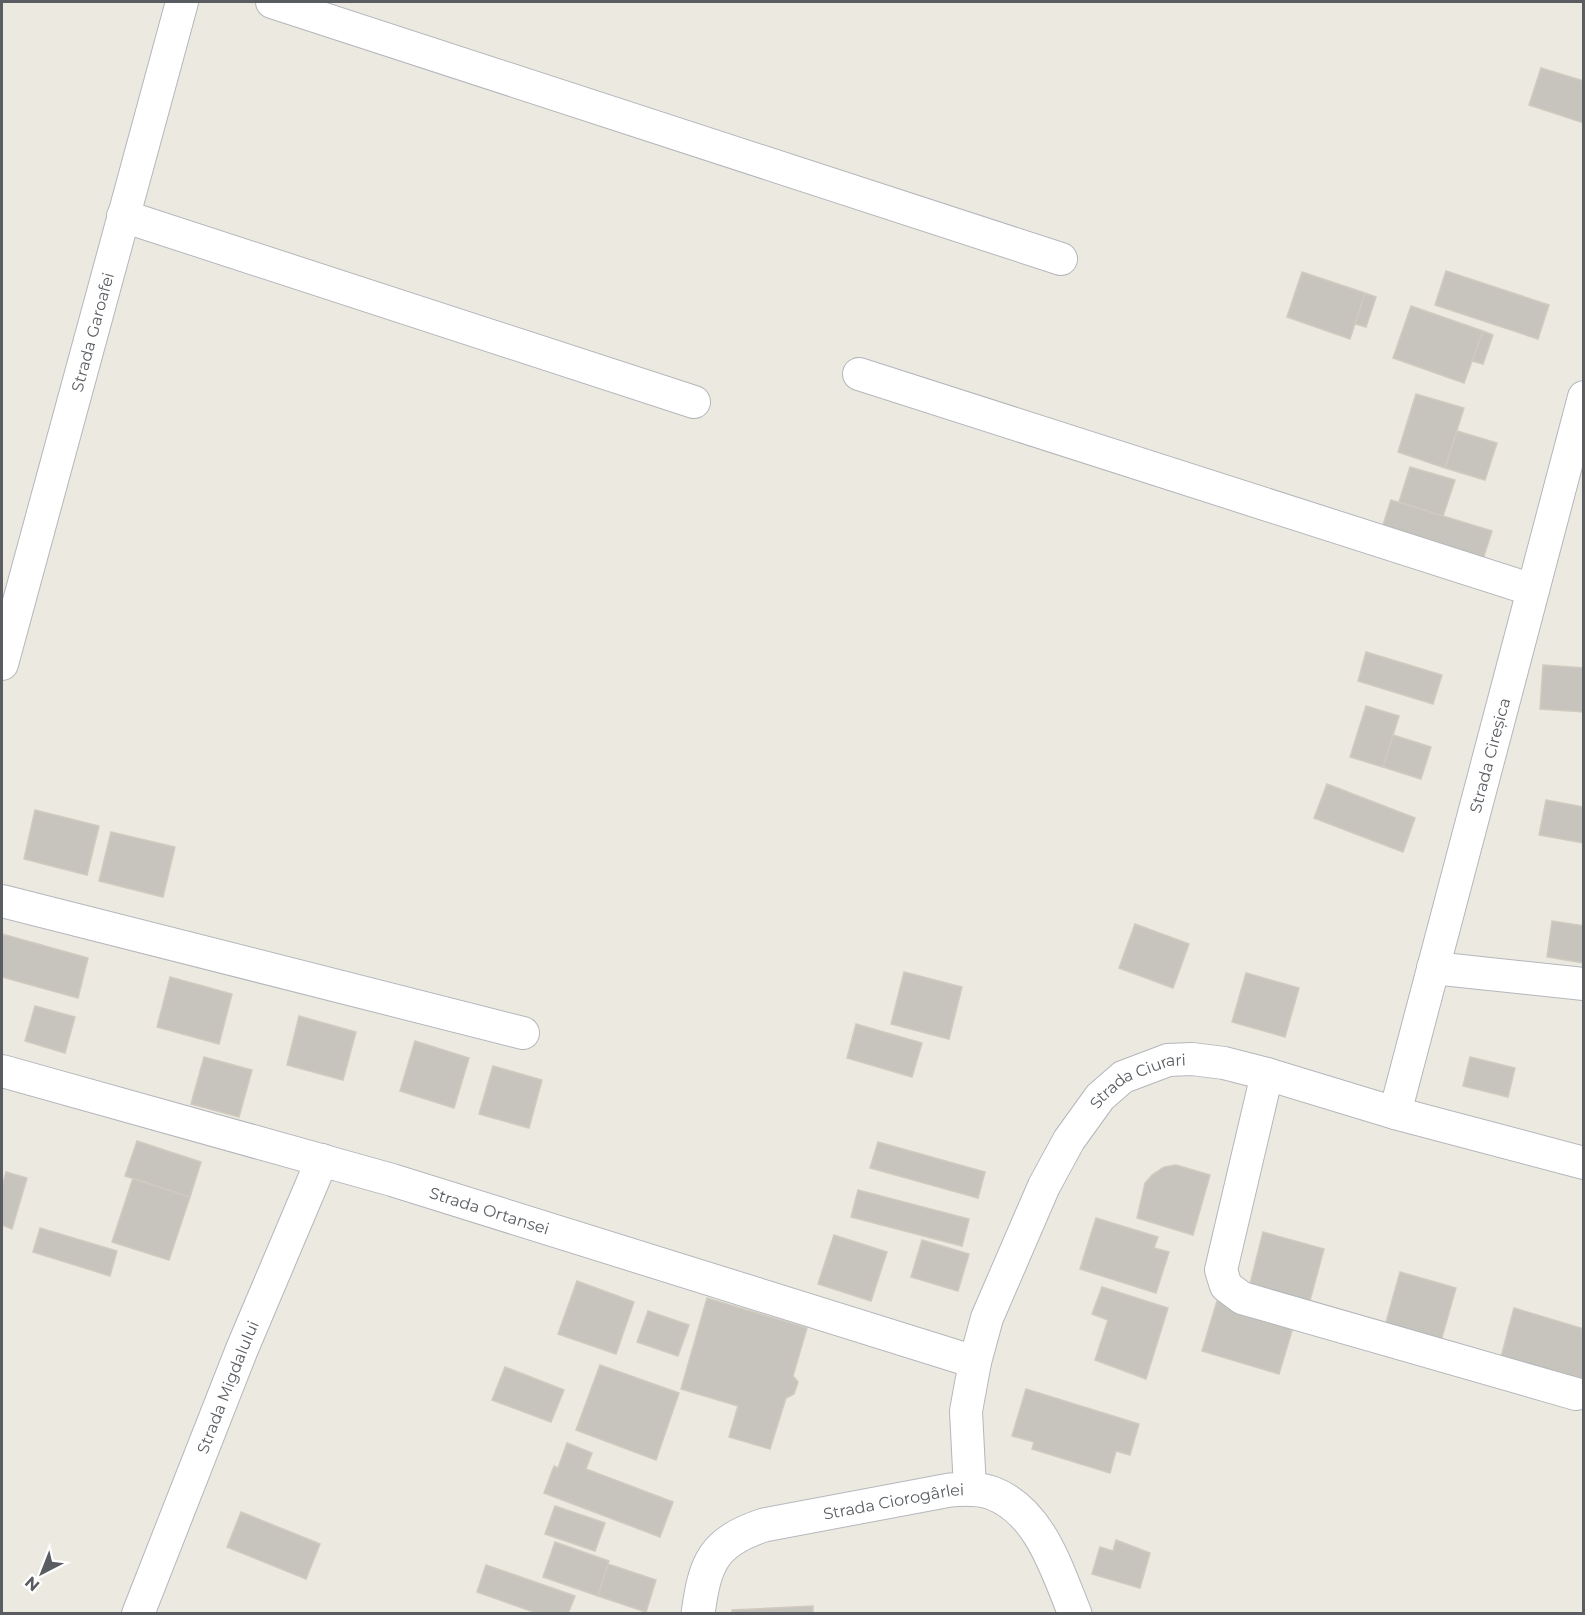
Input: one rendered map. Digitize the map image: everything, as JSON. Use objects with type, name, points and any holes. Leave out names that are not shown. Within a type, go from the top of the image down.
[{"type":"street","name":"Strada Garoafei","points":[[2,664],[182,2]]},
{"type":"street","points":[[272,2],[1061,259]]},
{"type":"street","points":[[123,216],[694,402]]},
{"type":"street","points":[[859,374],[1533,590]]},
{"type":"street","name":"Strada Cireșica","points":[[1395,1113],[1584,397]]},
{"type":"street","points":[[2,901],[523,1033]]},
{"type":"street","points":[[1433,968],[1584,984]]},
{"type":"street","name":"Strada Ciurari","points":[[970,1489],[966,1411],[975,1362],[987,1318],[1044,1186],[1069,1140],[1100,1097],[1123,1077],[1168,1060],[1192,1059],[1214,1062],[1267,1074],[1395,1113],[1584,1163]]},
{"type":"street","name":"Strada Ortansei","points":[[2,1071],[403,1183],[975,1362]]},
{"type":"street","points":[[1267,1074],[1221,1270],[1226,1286],[1242,1298],[1576,1394]]},
{"type":"street","name":"Strada Migdalului","points":[[138,1614],[242,1349],[322,1160]]},
{"type":"street","name":"Strada Ciorogârlei","points":[[698,1614],[704,1580],[711,1561],[723,1546],[742,1532],[764,1525],[950,1490],[970,1489],[991,1492],[1012,1503],[1033,1525],[1048,1549],[1076,1614]]},
{"type":"building","points":[[1541,68],[1584,81],[1584,123],[1529,105]]},
{"type":"building","points":[[1446,271],[1549,305],[1538,339],[1435,305]]},
{"type":"building","points":[[1302,272],[1365,293],[1350,339],[1287,317]]},
{"type":"building","points":[[1365,293],[1376,297],[1366,327],[1355,324]]},
{"type":"building","points":[[1411,306],[1483,331],[1464,383],[1393,358]]},
{"type":"building","points":[[1483,331],[1493,335],[1483,364],[1472,361]]},
{"type":"building","points":[[1416,394],[1464,408],[1445,468],[1398,452]]},
{"type":"building","points":[[1457,431],[1497,443],[1485,480],[1445,468]]},
{"type":"building","points":[[1410,467],[1455,480],[1443,516],[1399,502]]},
{"type":"building","points":[[1391,500],[1492,531],[1483,559],[1382,528]]},
{"type":"building","points":[[1366,652],[1442,675],[1433,704],[1358,681]]},
{"type":"building","points":[[1543,665],[1584,668],[1584,712],[1540,709]]},
{"type":"building","points":[[1366,706],[1399,716],[1383,767],[1350,757]]},
{"type":"building","points":[[1393,735],[1431,747],[1421,779],[1383,767]]},
{"type":"building","points":[[1327,784],[1415,818],[1403,852],[1314,818]]},
{"type":"building","points":[[1546,800],[1584,807],[1584,843],[1539,835]]},
{"type":"building","points":[[35,810],[99,826],[87,875],[24,859]]},
{"type":"building","points":[[111,832],[175,847],[163,897],[99,881]]},
{"type":"building","points":[[1552,921],[1584,926],[1584,963],[1547,957]]},
{"type":"building","points":[[1135,924],[1189,944],[1173,988],[1119,968]]},
{"type":"building","points":[[2,934],[88,958],[78,998],[2,977]]},
{"type":"building","points":[[904,972],[962,987],[949,1039],[891,1024]]},
{"type":"building","points":[[1246,973],[1299,988],[1285,1037],[1232,1022]]},
{"type":"building","points":[[170,977],[232,994],[219,1044],[157,1027]]},
{"type":"building","points":[[35,1006],[75,1017],[65,1053],[25,1041]]},
{"type":"building","points":[[299,1016],[356,1032],[343,1080],[287,1065]]},
{"type":"building","points":[[856,1024],[922,1043],[912,1077],[847,1058]]},
{"type":"building","points":[[415,1041],[469,1058],[454,1108],[400,1091]]},
{"type":"building","points":[[204,1057],[252,1070],[239,1117],[191,1104]]},
{"type":"building","points":[[1470,1057],[1515,1068],[1508,1097],[1463,1086]]},
{"type":"building","points":[[493,1066],[542,1080],[529,1128],[479,1114]]},
{"type":"building","points":[[137,1141],[201,1162],[190,1197],[125,1176]]},
{"type":"building","points":[[878,1142],[985,1172],[978,1198],[870,1168]]},
{"type":"building","points":[[1176,1165],[1210,1175],[1193,1235],[1137,1218],[1145,1183],[1164,1167]]},
{"type":"building","points":[[6,1172],[27,1178],[12,1229],[2,1225],[2,1186]]},
{"type":"building","points":[[133,1178],[190,1197],[169,1260],[112,1242]]},
{"type":"building","points":[[858,1190],[969,1219],[962,1246],[851,1217]]},
{"type":"building","points":[[1096,1218],[1158,1237],[1154,1248],[1169,1252],[1156,1293],[1080,1269]]},
{"type":"building","points":[[40,1228],[117,1251],[110,1276],[33,1252]]},
{"type":"building","points":[[1263,1232],[1324,1249],[1309,1304],[1249,1288]]},
{"type":"building","points":[[834,1235],[887,1252],[871,1301],[818,1284]]},
{"type":"building","points":[[922,1240],[969,1254],[958,1291],[911,1277]]},
{"type":"building","points":[[1400,1272],[1456,1288],[1441,1341],[1385,1326]]},
{"type":"building","points":[[577,1281],[634,1302],[616,1354],[558,1334]]},
{"type":"building","points":[[1102,1287],[1168,1308],[1146,1379],[1095,1360],[1108,1320],[1092,1314]]},
{"type":"building","points":[[707,1298],[807,1328],[793,1376],[798,1382],[794,1394],[786,1398],[770,1449],[729,1437],[738,1406],[681,1389]]},
{"type":"building","points":[[1217,1301],[1294,1324],[1279,1374],[1202,1351]]},
{"type":"building","points":[[1514,1308],[1584,1329],[1584,1381],[1501,1357]]},
{"type":"building","points":[[648,1311],[689,1325],[678,1356],[637,1342]]},
{"type":"building","points":[[600,1365],[679,1393],[656,1460],[576,1430]]},
{"type":"building","points":[[505,1367],[564,1390],[551,1422],[492,1400]]},
{"type":"building","points":[[1026,1389],[1139,1424],[1130,1455],[1116,1451],[1110,1473],[1032,1449],[1034,1442],[1012,1436]]},
{"type":"building","points":[[567,1443],[592,1453],[586,1469],[673,1502],[660,1537],[544,1493],[554,1466],[558,1468]]},
{"type":"building","points":[[555,1506],[605,1523],[595,1551],[545,1534]]},
{"type":"building","points":[[241,1512],[320,1544],[306,1579],[227,1547]]},
{"type":"building","points":[[1116,1540],[1150,1553],[1140,1588],[1092,1574],[1100,1547],[1113,1551]]},
{"type":"building","points":[[555,1542],[609,1561],[598,1596],[543,1577]]},
{"type":"building","points":[[608,1564],[656,1580],[646,1612],[598,1596]]},
{"type":"building","points":[[486,1565],[575,1596],[568,1614],[539,1614],[477,1592]]},
{"type":"building","points":[[813,1606],[813,1614],[732,1614],[732,1610]]}]
